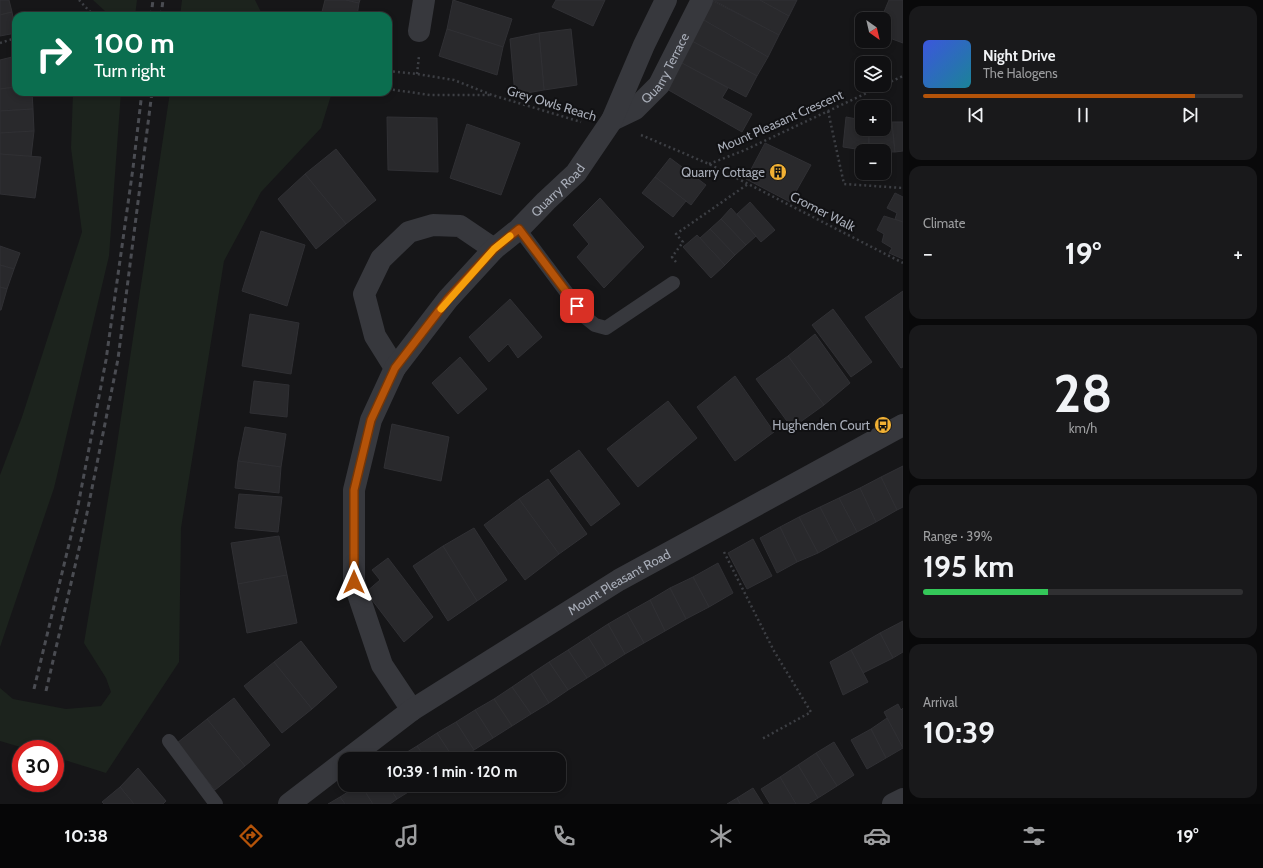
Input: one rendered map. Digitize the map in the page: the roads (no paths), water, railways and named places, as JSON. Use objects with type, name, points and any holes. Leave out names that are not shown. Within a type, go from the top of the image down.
[{"type":"street","points":[[419,30],[424,0]]},
{"type":"street","name":"Quarry Road","points":[[412,710],[382,665],[354,582],[354,490],[371,420],[395,368],[448,299],[494,249],[519,229],[576,173],[609,125],[644,45],[666,0]]},
{"type":"street","name":"Quarry Terrace","points":[[609,125],[635,109],[659,85],[702,0]]},
{"type":"street","points":[[395,368],[375,336],[364,294],[381,259],[409,232],[433,225],[460,226],[494,249]]},
{"type":"street","name":"Mount Pleasant Road","points":[[357,752],[412,710],[619,580],[903,425]]},
{"type":"street","points":[[288,804],[338,766]]},
{"type":"street","points":[[893,804],[903,798]]},
{"type":"lane","points":[[519,229],[585,317],[595,325],[606,328],[673,283]]},
{"type":"lane","points":[[169,741],[216,804]]},
{"type":"railway","points":[[152,12],[153,0]]},
{"type":"railway","points":[[162,12],[163,0]]},
{"type":"railway","points":[[34,689],[77,511],[106,360],[142,96]]},
{"type":"railway","points":[[46,691],[85,523],[118,359],[151,96]]},
{"type":"place","name":"Quarry Cottage","points":[[778,172]]},
{"type":"place","name":"Hughenden Court","points":[[883,425]]}]
